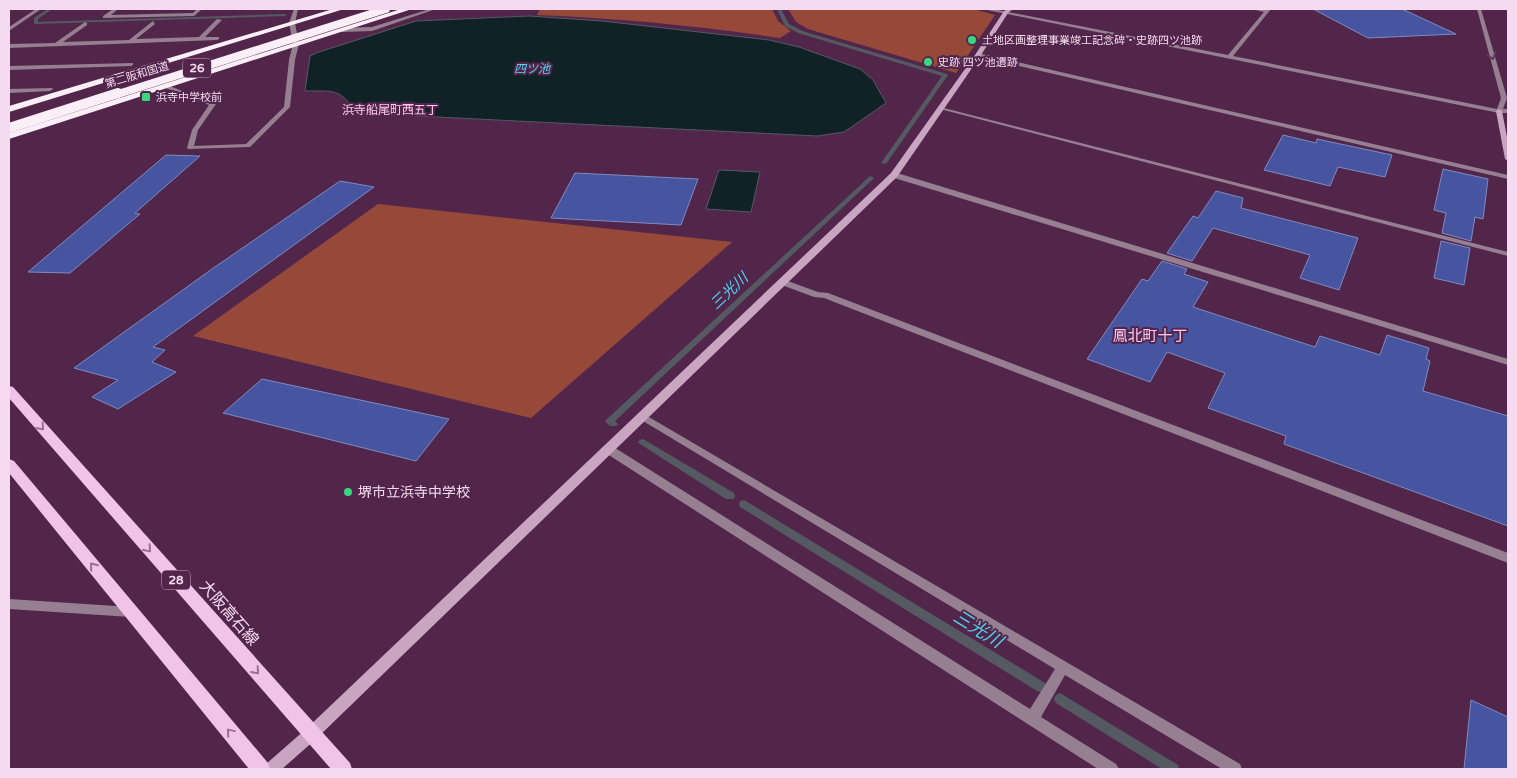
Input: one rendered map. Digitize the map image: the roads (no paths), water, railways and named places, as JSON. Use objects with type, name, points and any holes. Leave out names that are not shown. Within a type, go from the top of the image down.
[{"type":"highway","name":"26","points":[[9,109],[340,9]]},
{"type":"highway","name":"第二阪和国道","points":[[9,118],[362,9]]},
{"type":"highway","name":"第二阪和国道","points":[[9,128],[386,9]]},
{"type":"highway","name":"26","points":[[9,136],[408,9]]},
{"type":"main road","name":"大阪高石線","points":[[9,390],[343,769]]},
{"type":"main road","points":[[9,464],[261,769]]},
{"type":"street","points":[[9,29],[39,9]]},
{"type":"street","points":[[116,9],[105,17],[194,14],[200,9]]},
{"type":"street","points":[[165,86],[212,104],[195,130],[190,148],[248,146],[287,108],[292,60],[296,44],[292,23],[296,9]]},
{"type":"street","points":[[342,30],[372,29],[434,9]]},
{"type":"street","points":[[987,9],[1008,11],[1499,111],[1508,111]]},
{"type":"street","points":[[1253,9],[1268,10]]},
{"type":"street","points":[[1479,9],[1504,98],[1499,111],[1508,159]]},
{"type":"street","points":[[1230,57],[1268,10]]},
{"type":"street","points":[[271,769],[311,734],[894,175],[1008,11]]},
{"type":"street","points":[[201,38],[219,20]]},
{"type":"street","points":[[131,41],[153,23]]},
{"type":"street","points":[[56,44],[85,24]]},
{"type":"street","points":[[9,46],[217,38]]},
{"type":"street","points":[[978,55],[1508,177]]},
{"type":"street","points":[[9,68],[131,64]]},
{"type":"street","points":[[9,91],[50,89]]},
{"type":"street","points":[[942,108],[1508,254]]},
{"type":"street","points":[[894,175],[1508,362]]},
{"type":"street","points":[[782,282],[817,295],[825,295],[1508,558]]},
{"type":"street","points":[[642,417],[1235,769]]},
{"type":"street","points":[[612,446],[1034,715],[1111,769]]},
{"type":"street","points":[[9,604],[131,612]]},
{"type":"street","points":[[1034,715],[1064,667]]},
{"type":"water","name":"四ツ池","points":[[529,16],[602,21],[769,40],[799,47],[860,69],[873,80],[886,103],[844,132],[817,136],[357,113],[341,95],[330,91],[305,91],[310,56],[316,53],[416,21]]},
{"type":"water","points":[[719,170],[760,172],[751,212],[706,209]]},
{"type":"waterway","name":"三光川","points":[[50,9],[36,19],[36,23],[285,15]]},
{"type":"waterway","name":"三光川","points":[[779,9],[787,25],[800,32],[945,75],[884,163]]},
{"type":"waterway","name":"三光川","points":[[613,424],[610,421],[871,178]]},
{"type":"waterway","name":"三光川","points":[[643,442],[730,496]]},
{"type":"waterway","name":"三光川","points":[[744,504],[1041,687]]},
{"type":"waterway","name":"三光川","points":[[1060,699],[1173,769]]},
{"type":"place","name":"土地区画整理事業竣工記念碑・史跡四ツ池跡","points":[[972,40]]},
{"type":"place","name":"史跡 四ツ池遺跡","points":[[928,62]]},
{"type":"place","name":"浜寺中学校前","points":[[146,97]]},
{"type":"place","name":"堺市立浜寺中学校","points":[[348,492]]},
{"type":"district","name":"浜寺船尾町西五丁","points":[[390,110]]},
{"type":"district","name":"鳳北町十丁","points":[[1150,336]]}]
